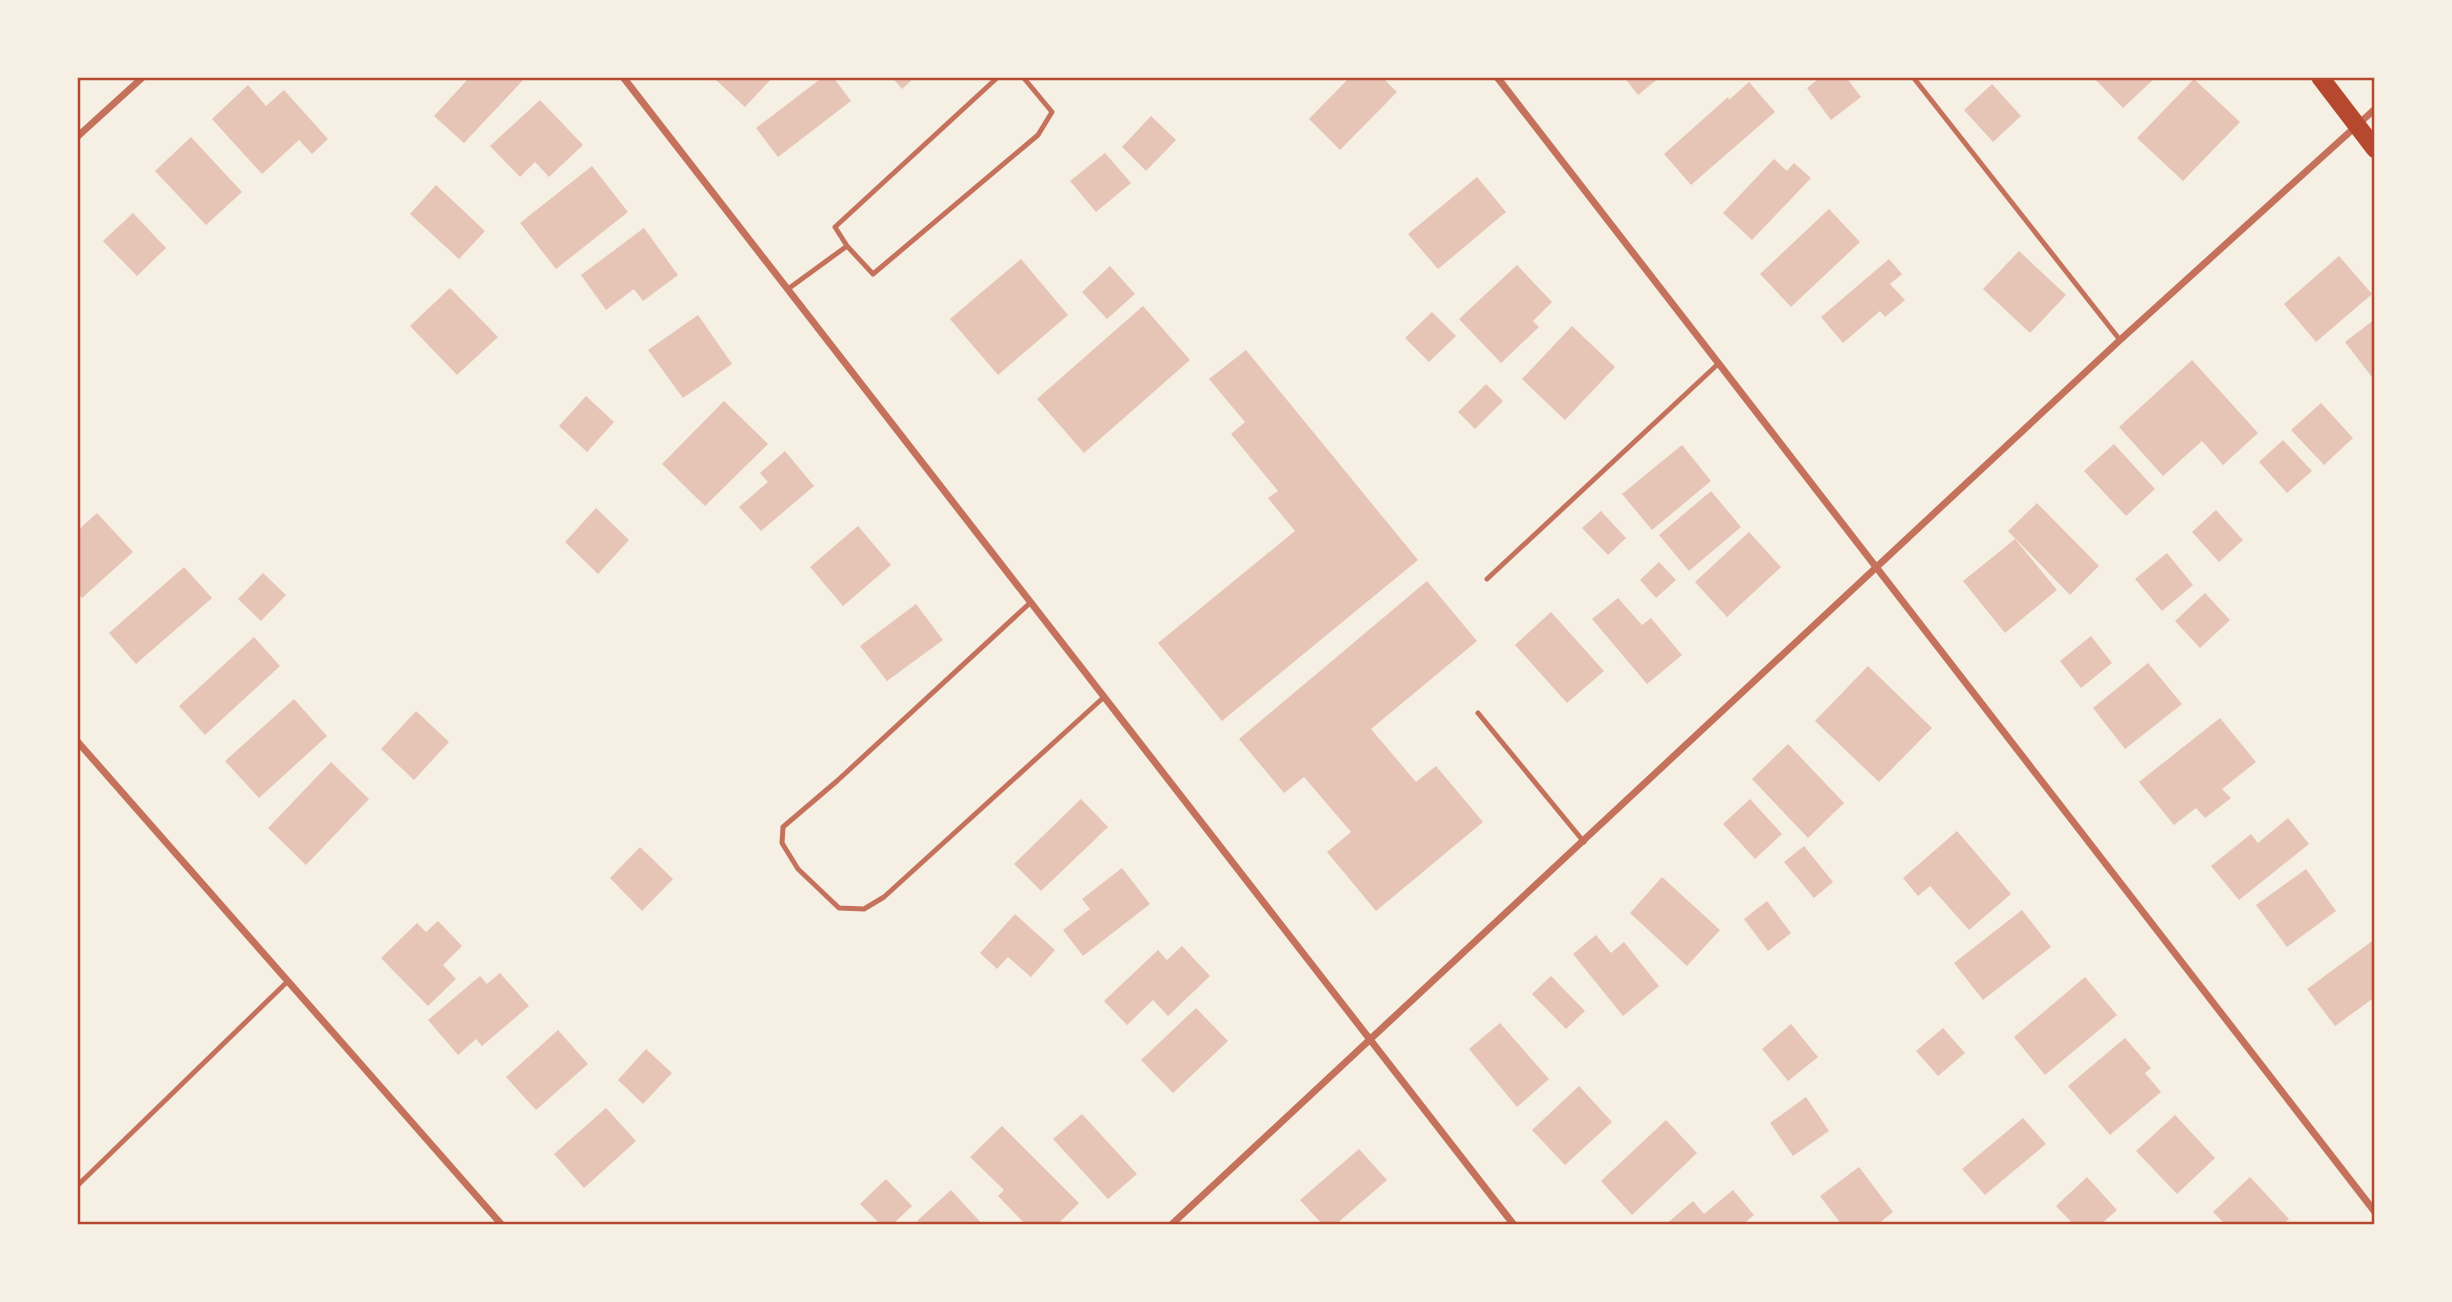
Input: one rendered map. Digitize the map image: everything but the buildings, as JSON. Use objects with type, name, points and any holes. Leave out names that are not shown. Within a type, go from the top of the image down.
[{"type":"main road","points":[[2320,77],[2375,149]]},
{"type":"street","points":[[77,137],[143,77]]},
{"type":"street","points":[[624,77],[1514,1225]]},
{"type":"street","points":[[1497,77],[2375,1212]]},
{"type":"street","points":[[1171,1225],[2120,340],[2375,109]]},
{"type":"street","points":[[77,741],[502,1225]]},
{"type":"lane","points":[[998,77],[835,227],[847,246],[873,274],[1038,135],[1052,112],[1023,77]]},
{"type":"lane","points":[[1913,77],[2120,340]]},
{"type":"lane","points":[[788,289],[847,246]]},
{"type":"lane","points":[[1487,579],[1718,364]]},
{"type":"lane","points":[[1031,602],[837,781],[783,827],[782,843],[798,869],[839,908],[864,909],[884,897],[1104,697]]},
{"type":"lane","points":[[1478,712],[1584,842]]},
{"type":"lane","points":[[77,1186],[288,981]]}]
